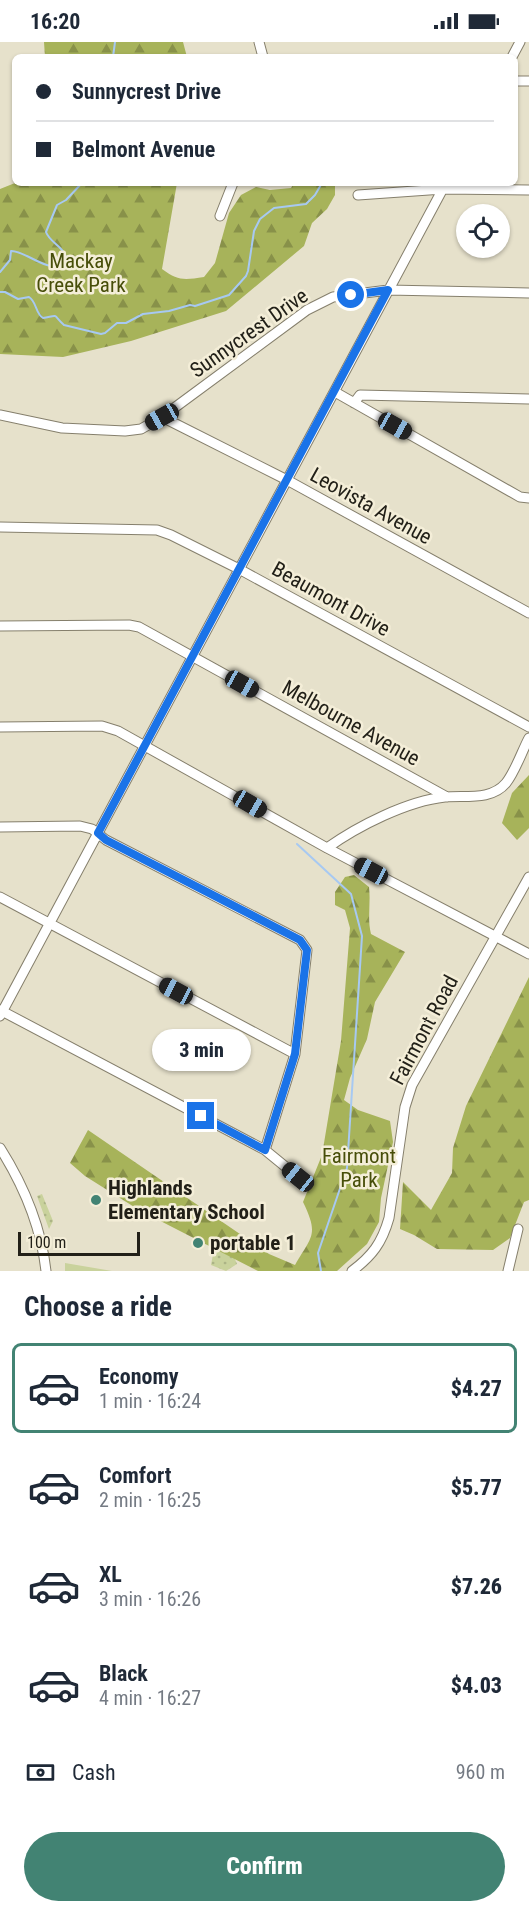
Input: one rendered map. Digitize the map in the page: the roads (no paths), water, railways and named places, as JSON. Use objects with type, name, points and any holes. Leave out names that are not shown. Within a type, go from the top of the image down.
[{"type":"street","points":[[220,216],[232,186]]},
{"type":"street","points":[[298,1177],[265,1150],[1,1012],[445,186]]},
{"type":"street","points":[[358,195],[445,186],[529,189]]},
{"type":"street","name":"Sunnycrest Drive","points":[[0,415],[62,428],[125,431],[141,429],[162,417],[308,310],[333,297],[388,290],[529,293]]},
{"type":"street","points":[[335,392],[520,496],[529,498]]},
{"type":"street","points":[[354,403],[360,396],[529,399]]},
{"type":"street","name":"Leovista Avenue","points":[[162,417],[287,480],[529,613]]},
{"type":"street","name":"Beaumont Drive","points":[[0,527],[157,530],[171,535],[239,569],[529,727]]},
{"type":"street","name":"Melbourne Avenue","points":[[0,626],[129,625],[139,627],[447,797]]},
{"type":"street","points":[[0,727],[102,726],[118,731],[327,848],[529,954]]},
{"type":"street","points":[[327,848],[348,833],[421,801],[447,797],[475,797],[494,792],[505,783],[529,738]]},
{"type":"street","points":[[0,826],[89,828],[106,840],[300,940],[307,950],[295,1054],[265,1150]]},
{"type":"street","name":"Fairmont Road","points":[[352,1271],[374,1253],[385,1234],[405,1107],[412,1085],[529,877]]},
{"type":"street","points":[[0,897],[295,1054]]},
{"type":"street","points":[[0,1148],[25,1191],[40,1239],[46,1271]]},
{"type":"street","points":[[508,1271],[518,1229]]},
{"type":"waterway","points":[[113,54],[115,42]]},
{"type":"waterway","points":[[0,272],[10,260],[11,251],[40,263],[55,266],[61,264],[66,257],[46,232],[57,205],[66,200],[79,186]]},
{"type":"waterway","points":[[0,292],[5,292],[18,299],[29,297],[43,318],[55,316],[64,325],[101,334],[117,323],[126,323],[143,314],[195,306],[229,295],[246,276],[254,231],[260,219],[274,208],[306,204],[320,186]]},
{"type":"waterway","points":[[297,844],[351,894],[362,936],[347,1168],[318,1253],[321,1271]]},
{"type":"place","name":"Highlands Elementary School","points":[[96,1200]]},
{"type":"place","name":"portable 1","points":[[198,1243]]},
{"type":"park label","name":"Mackay Creek Park","points":[[81,273]]},
{"type":"park label","name":"Fairmont Park","points":[[359,1168]]}]
